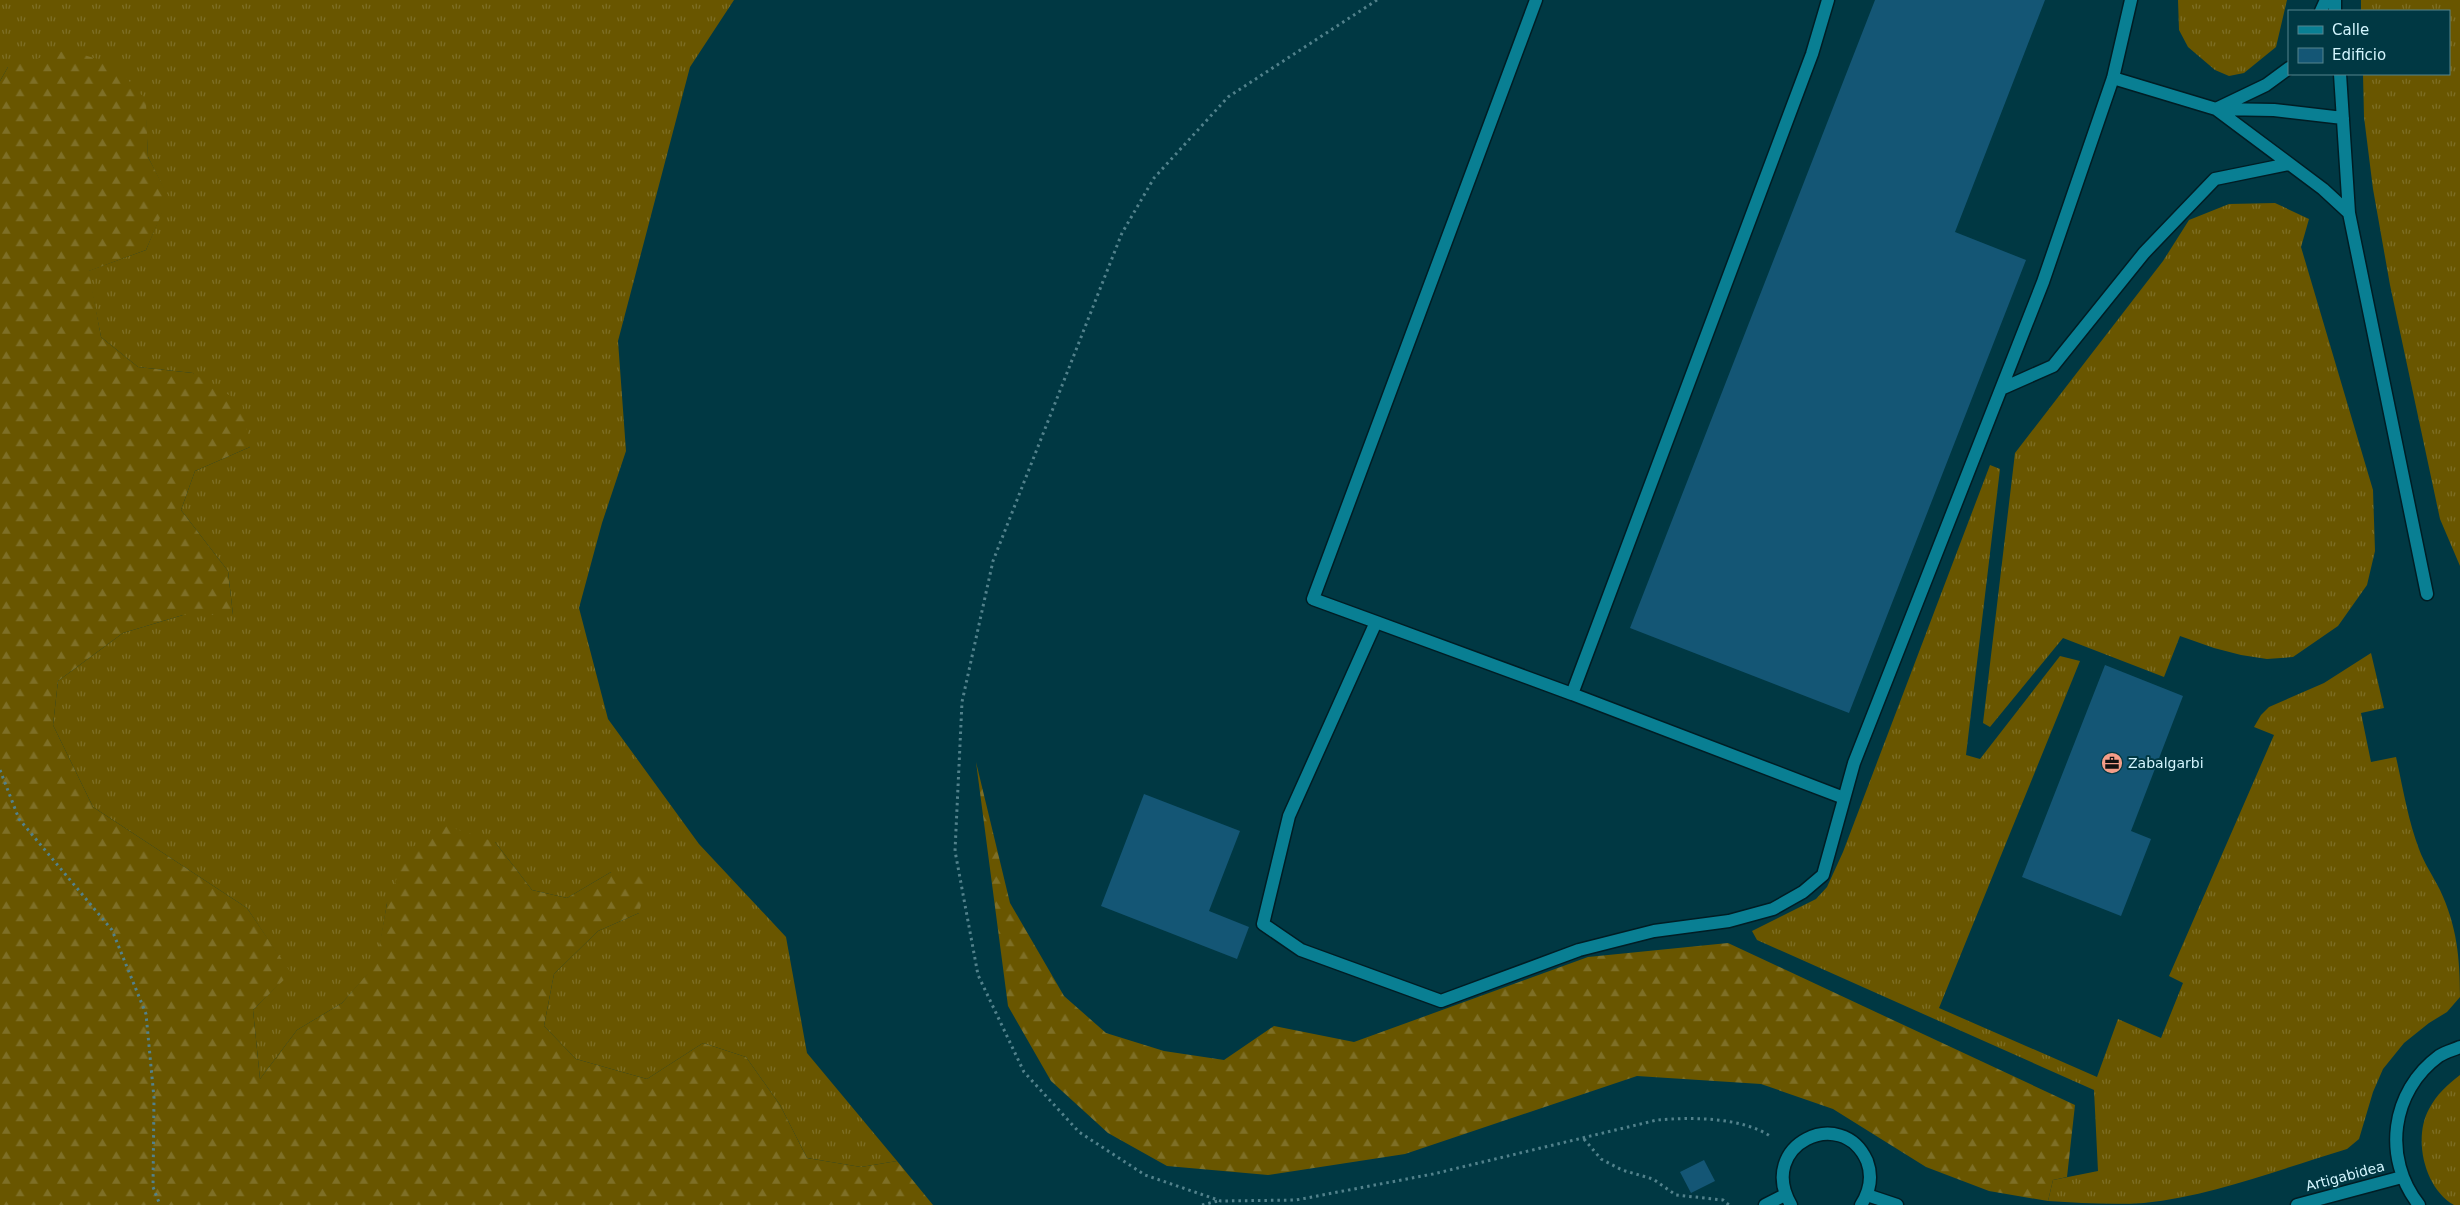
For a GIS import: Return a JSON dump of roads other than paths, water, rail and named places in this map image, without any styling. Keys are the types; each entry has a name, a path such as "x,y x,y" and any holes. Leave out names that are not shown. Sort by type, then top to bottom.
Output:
{"street":[{"path":"1536,0 1313,599 1572,694 1844,798"},
{"path":"1572,694 1812,54 1828,0"},
{"path":"1376,622 1289,816 1263,924 1302,950 1441,1001 1579,950 1654,931 1729,922 1773,909 1803,892 1823,875 1854,763 2044,282 2114,78 2130,0"},
{"path":"2216,109 2266,85 2288,69"},
{"path":"2340,75 2349,212 2427,594"},
{"path":"2114,78 2216,109 2274,110 2343,118"},
{"path":"2216,109 2323,189 2349,212"},
{"path":"2001,389 2053,366 2144,253 2215,180 2289,164"},
{"path":"2419,1205 2402,1176 2395,1143 2399,1109 2415,1079 2440,1056 2460,1047"},
{"path":"1765,1205 1788,1200 1782,1172 1792,1150 1802,1141 1814,1135 1829,1134 1849,1140 1864,1154 1869,1168 1870,1181 1864,1200 1897,1205"},
{"name":"Artigabidea","path":"2297,1205 2402,1176"}],"place":[{"name":"Zabalgarbi","path":"2112,763"}]}
